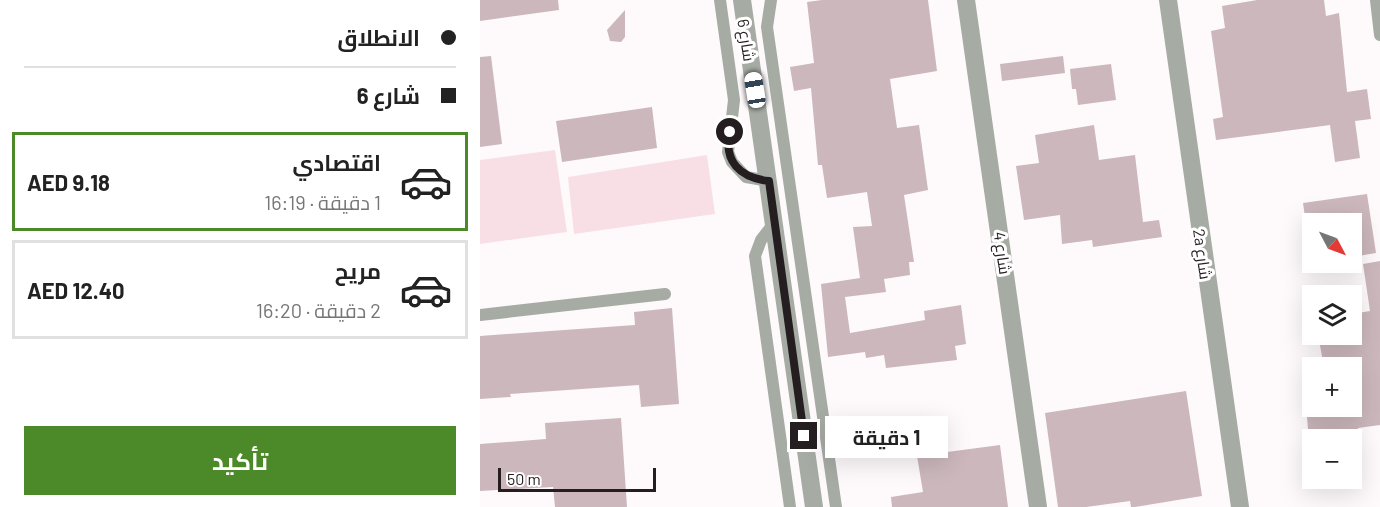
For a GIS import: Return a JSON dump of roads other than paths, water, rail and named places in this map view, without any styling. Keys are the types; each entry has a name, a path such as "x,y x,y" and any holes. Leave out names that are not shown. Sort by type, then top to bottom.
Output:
{"street":[{"name":"شارع 6","path":"742,0 814,507"},
{"name":"شارع 4","path":"966,0 1038,507"},
{"name":"2a شارع","path":"1168,0 1240,507"}],"lane":[{"path":"720,0 734,100 728,152 732,162 746,177 769,181"},
{"path":"771,0 767,27 836,507"},
{"path":"1376,0 1380,35"},
{"path":"775,222 761,240 755,256 790,507"},
{"path":"480,315 665,294"}]}
